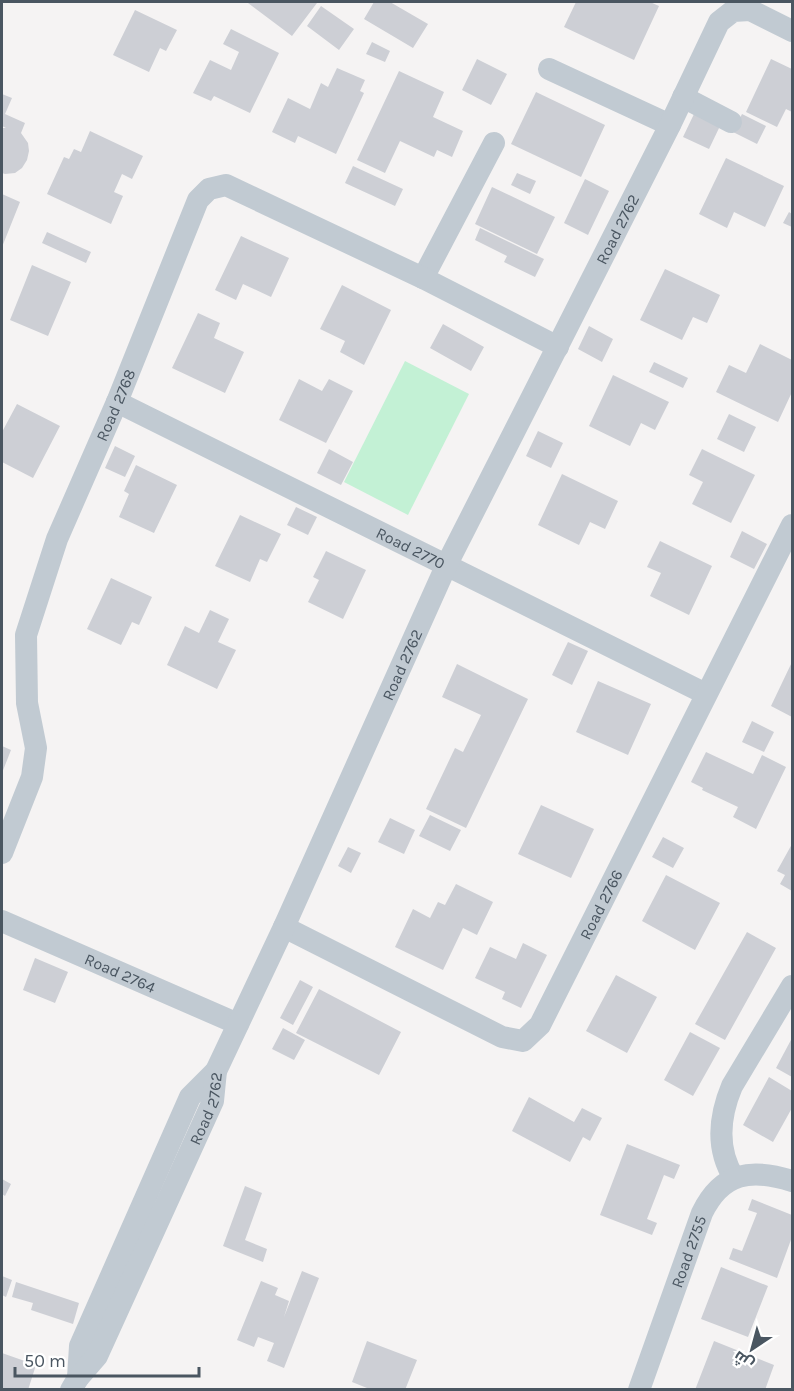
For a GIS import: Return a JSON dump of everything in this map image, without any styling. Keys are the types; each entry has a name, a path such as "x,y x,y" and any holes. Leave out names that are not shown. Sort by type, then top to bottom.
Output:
{"street":[{"name":"Road 2762","path":"75,1384 97,1356 213,1101 216,1071 284,927 447,564 670,125 719,22 733,11 750,9 792,31"},
{"path":"549,69 670,125"},
{"path":"683,97 731,122"},
{"path":"423,278 494,143"},
{"name":"Road 2768","path":"2,853 32,777 36,748 27,704 26,635 57,539 117,402 198,200 209,189 226,185 423,278 558,346"},
{"name":"Road 2770","path":"117,402 706,694"},
{"name":"Road 2766","path":"284,927 502,1037 523,1041 540,1025 792,525"},
{"name":"Road 2764","path":"2,921 238,1024"},
{"path":"734,1178 727,1166 722,1142 721,1122 724,1104 732,1086 792,986"},
{"name":"Road 2755","path":"639,1389 709,1198 734,1178 748,1174 762,1173 792,1179"}],"green space":[{"path":"405,361 469,394 408,515 344,482"}],"building":[{"path":"249,2 315,2 317,3 292,36"},
{"path":"374,2 390,2 428,24 413,48 364,19"},
{"path":"576,2 650,2 659,6 634,60 564,27"},
{"path":"321,6 354,29 339,50 307,26"},
{"path":"135,10 177,30 166,51 160,48 149,72 113,55"},
{"path":"231,29 279,53 250,113 214,96 211,101 193,93 210,60 231,70 239,52 223,44"},
{"path":"372,42 390,51 385,62 366,54"},
{"path":"477,59 507,74 491,105 462,90"},
{"path":"771,59 792,69 792,112 786,109 777,127 746,112"},
{"path":"337,68 365,80 360,91 364,93 336,154 298,136 295,143 272,132 288,98 310,109 321,83 328,87"},
{"path":"399,71 444,92 433,117 463,131 452,157 437,150 434,157 400,141 385,173 357,160"},
{"path":"536,92 605,125 581,177 511,144"},
{"path":"2,94 12,98 5,114 25,123 21,133 28,143 29,151 22,168 15,173 2,173 2,128 6,128 2,126"},
{"path":"694,114 720,126 709,149 683,137"},
{"path":"742,114 766,126 757,144 733,132"},
{"path":"90,131 143,156 132,179 122,174 114,192 123,196 111,224 47,194 64,157 69,159 74,149 81,152"},
{"path":"726,158 784,186 765,227 734,212 727,228 699,214"},
{"path":"353,166 403,189 395,206 345,183"},
{"path":"517,173 536,181 530,194 511,185"},
{"path":"585,179 609,191 588,235 564,223"},
{"path":"492,187 555,217 537,254 475,224"},
{"path":"2,194 20,202 2,247"},
{"path":"789,212 792,214 792,227 783,223"},
{"path":"480,228 544,259 535,277 504,262 507,256 475,240"},
{"path":"47,232 91,252 86,263 42,243"},
{"path":"241,236 289,258 271,297 243,284 236,300 215,290"},
{"path":"32,265 71,282 48,336 10,320"},
{"path":"665,269 720,295 707,323 693,317 682,340 640,320"},
{"path":"342,285 391,310 364,365 340,352 345,341 320,329"},
{"path":"198,313 220,323 214,338 244,352 225,393 172,368"},
{"path":"443,324 484,347 471,371 430,348"},
{"path":"589,326 613,339 602,362 578,349"},
{"path":"760,344 792,360 792,392 778,422 716,392 729,365 746,373"},
{"path":"654,362 688,378 683,388 649,372"},
{"path":"613,375 669,402 655,430 641,423 630,446 589,426"},
{"path":"299,379 322,391 329,379 353,391 326,443 279,420"},
{"path":"17,404 60,426 33,478 2,462 2,432"},
{"path":"729,414 756,427 744,452 717,439"},
{"path":"538,431 563,443 551,468 526,456"},
{"path":"115,446 135,456 125,477 105,468"},
{"path":"329,449 353,462 341,485 317,473"},
{"path":"702,449 755,475 731,523 692,504 703,482 689,475"},
{"path":"136,465 177,485 154,533 119,517 129,494 124,491"},
{"path":"562,474 618,501 605,529 590,522 579,545 538,525"},
{"path":"296,507 317,517 308,535 287,525"},
{"path":"240,515 281,534 267,562 260,559 250,582 215,566"},
{"path":"742,531 767,544 754,569 730,557"},
{"path":"660,541 712,566 689,615 650,596 661,573 647,567"},
{"path":"326,551 366,570 343,619 308,602 319,580 313,577"},
{"path":"111,578 152,597 139,625 132,622 121,645 87,629"},
{"path":"210,610 229,619 218,642 236,650 217,689 167,665 185,626 199,633"},
{"path":"568,642 588,651 572,685 552,675"},
{"path":"792,662 792,717 771,706"},
{"path":"457,664 528,699 466,828 426,809 455,748 463,752 481,715 442,697"},
{"path":"598,681 651,704 628,755 576,732"},
{"path":"752,721 774,732 764,752 742,742"},
{"path":"2,746 11,750 2,773"},
{"path":"706,752 753,774 762,755 786,767 756,829 733,817 738,807 702,790 703,788 691,782"},
{"path":"541,805 594,829 571,878 518,854"},
{"path":"430,815 461,830 450,851 419,836"},
{"path":"390,818 415,830 404,854 378,842"},
{"path":"663,837 684,848 673,868 652,857"},
{"path":"792,844 792,891 780,884 785,875 777,871"},
{"path":"348,847 361,853 351,873 338,866"},
{"path":"666,875 720,903 695,950 642,921"},
{"path":"456,884 493,902 477,935 463,928 443,970 395,947 413,909 430,918 438,902 445,905"},
{"path":"747,932 776,948 725,1040 695,1024"},
{"path":"523,943 547,955 521,1008 502,999 505,992 475,978 490,947 516,959"},
{"path":"35,958 68,972 55,1003 23,990"},
{"path":"616,975 657,997 627,1053 586,1031"},
{"path":"300,980 313,987 293,1025 280,1018"},
{"path":"319,989 401,1032 379,1075 296,1033"},
{"path":"283,1028 305,1040 294,1060 272,1049"},
{"path":"690,1032 720,1048 693,1096 664,1080"},
{"path":"792,1038 792,1077 776,1068"},
{"path":"769,1077 792,1091 792,1108 773,1142 743,1125"},
{"path":"529,1097 574,1122 582,1108 602,1118 590,1141 583,1137 570,1162 512,1131"},
{"path":"627,1144 680,1165 674,1179 664,1175 647,1219 657,1223 652,1235 600,1215"},
{"path":"2,1179 11,1184 5,1196 2,1194"},
{"path":"245,1186 262,1193 245,1240 267,1249 263,1262 223,1246"},
{"path":"752,1199 792,1215 792,1237 777,1278 729,1259 733,1248 742,1251 757,1213 748,1210"},
{"path":"721,1267 768,1286 748,1337 701,1319"},
{"path":"302,1271 319,1278 284,1368 267,1361 274,1343 258,1337 254,1347 237,1340 261,1281 278,1288 275,1295 289,1301 284,1317"},
{"path":"2,1276 12,1280 6,1297 2,1295"},
{"path":"16,1282 79,1303 73,1324 31,1310 33,1303 12,1297"},
{"path":"367,1341 417,1360 405,1390 372,1390 352,1382"},
{"path":"714,1341 774,1365 765,1390 695,1390"},
{"path":"2,1353 36,1365 28,1390 2,1390"}]}
